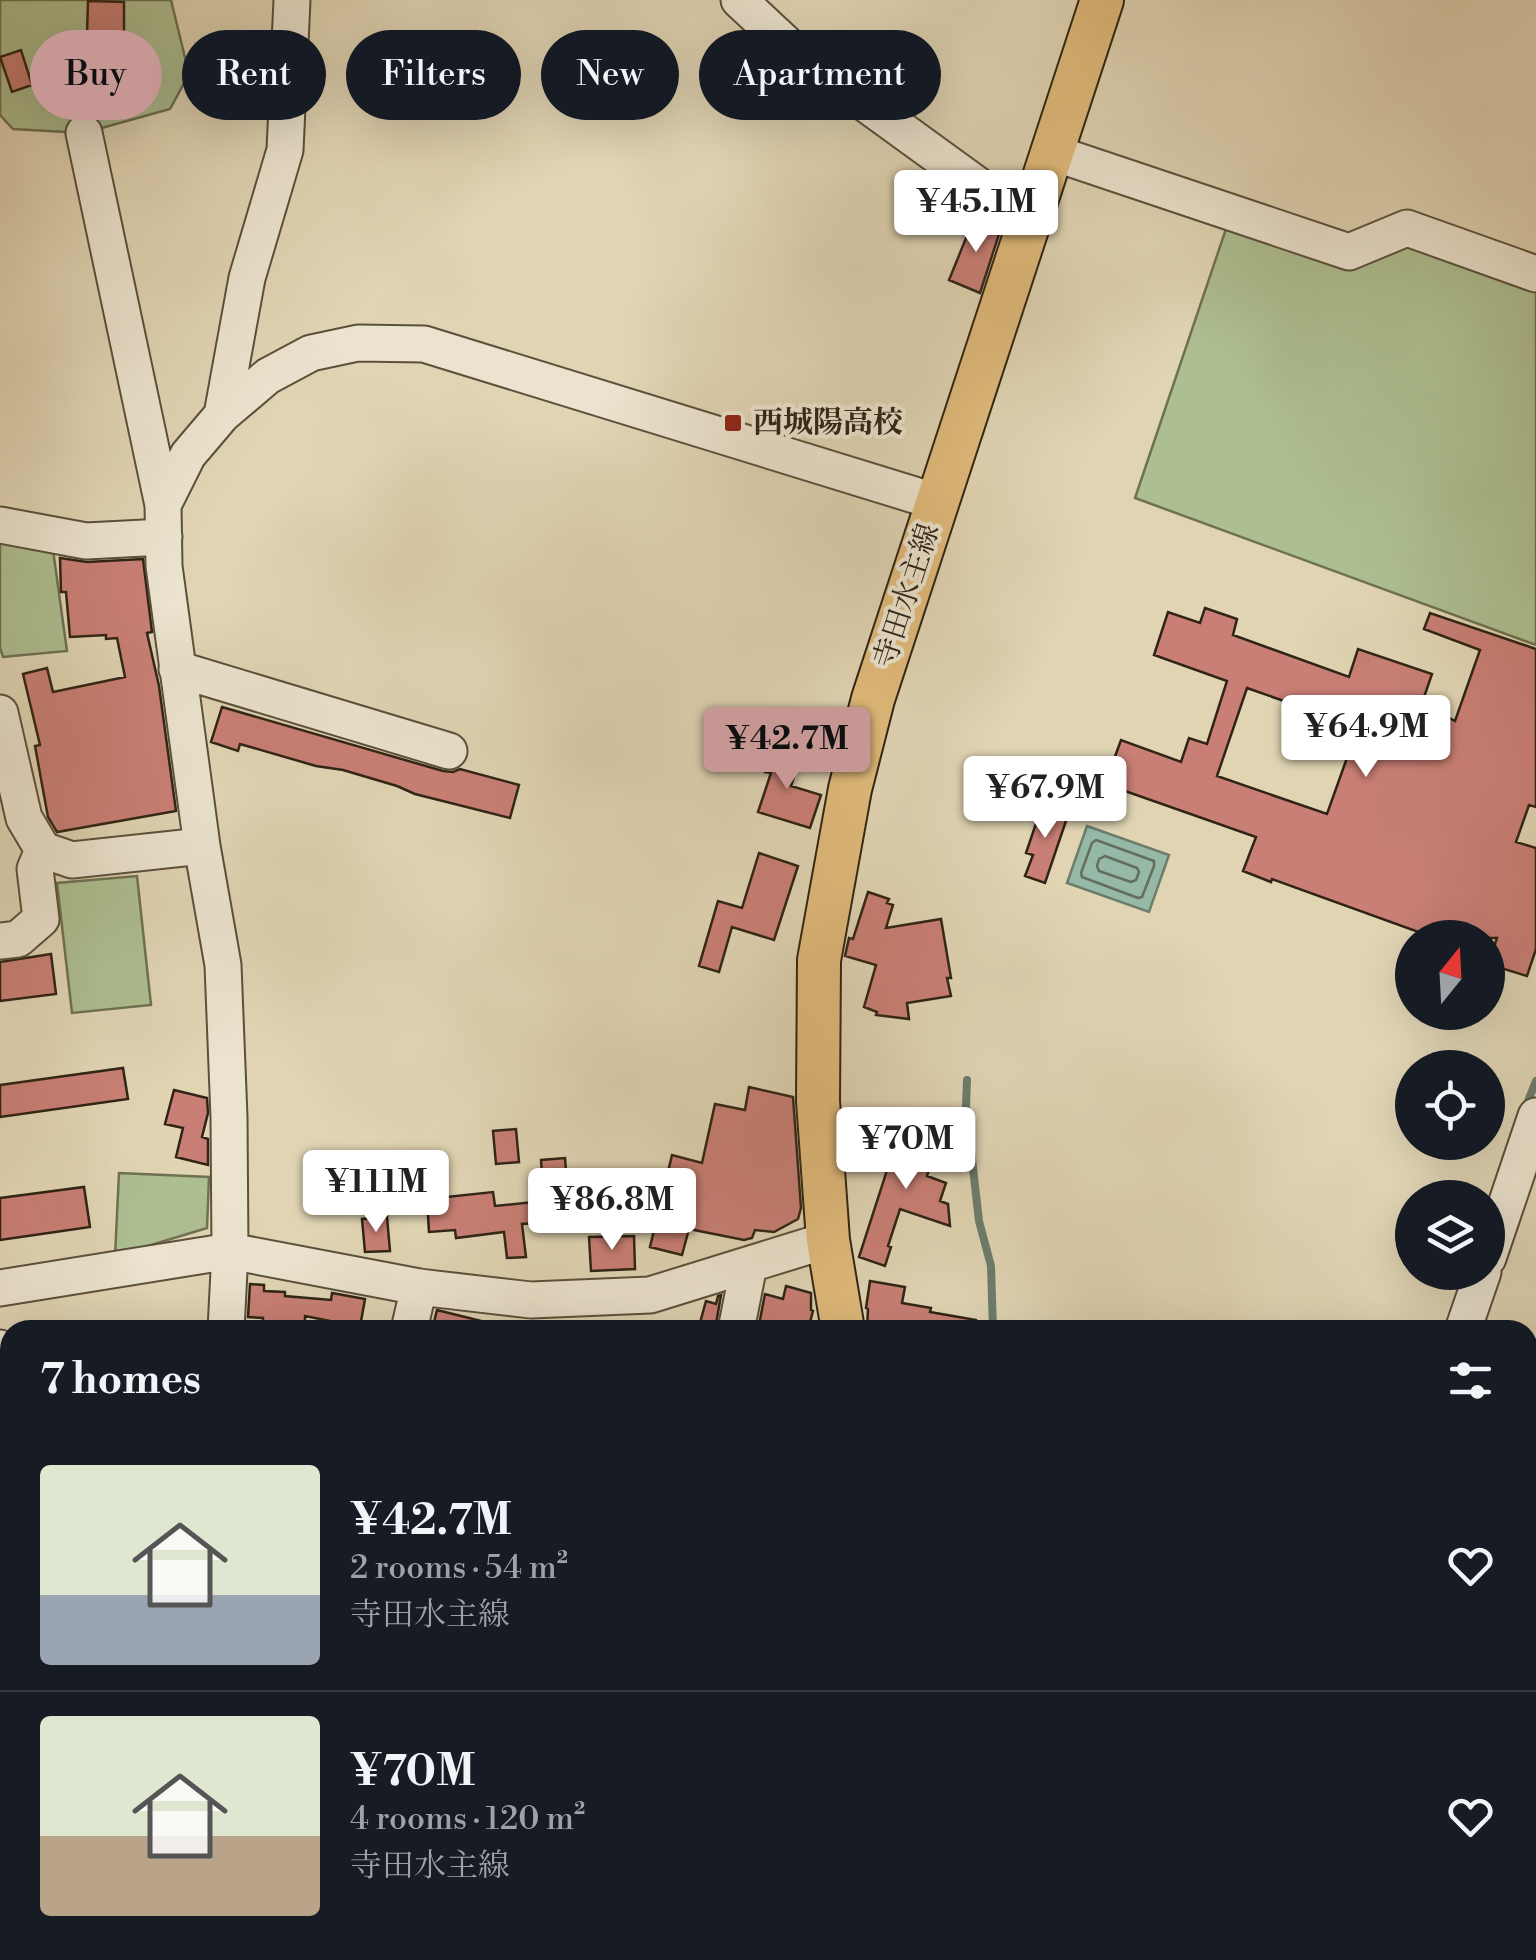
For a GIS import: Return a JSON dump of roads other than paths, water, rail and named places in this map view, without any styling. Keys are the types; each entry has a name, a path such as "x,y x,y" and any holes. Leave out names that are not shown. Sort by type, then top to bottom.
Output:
{"main road":[{"name":"寺田水主線","path":"840,1320 828,1240 818,1101 819,960 850,789 873,699 1102,0"}],"street":[{"path":"222,416 247,278 285,150 292,0"},
{"path":"739,0 797,54 1030,224"},
{"path":"84,133 164,521 164,566 177,669 223,965 229,1117 227,1320"},
{"path":"1052,152 1350,252 1406,228 1536,274"},
{"path":"164,521 188,455 222,416 268,376 311,353 358,343 424,344 937,502"},
{"path":"0,526 86,541 164,521"},
{"path":"177,669 449,751"},
{"path":"0,713 12,820 43,850 72,860 202,846"},
{"path":"0,941 18,939 41,919 36,869 43,850"},
{"path":"1505,1208 1536,1116"},
{"path":"0,1288 230,1251 418,1287 531,1300 650,1295 828,1240"},
{"path":"738,1320 748,1265"},
{"path":"412,1320 418,1287"},
{"path":"1466,1320 1476,1290"}],"water":[{"path":"1087,826 1169,855 1149,912 1067,883"}],"waterway":[{"path":"967,1080 966,1106 979,1221 991,1266 993,1320"},
{"path":"1524,1111 1536,1081"}],"place":[{"name":"西城陽高校","path":"733,423"}]}
